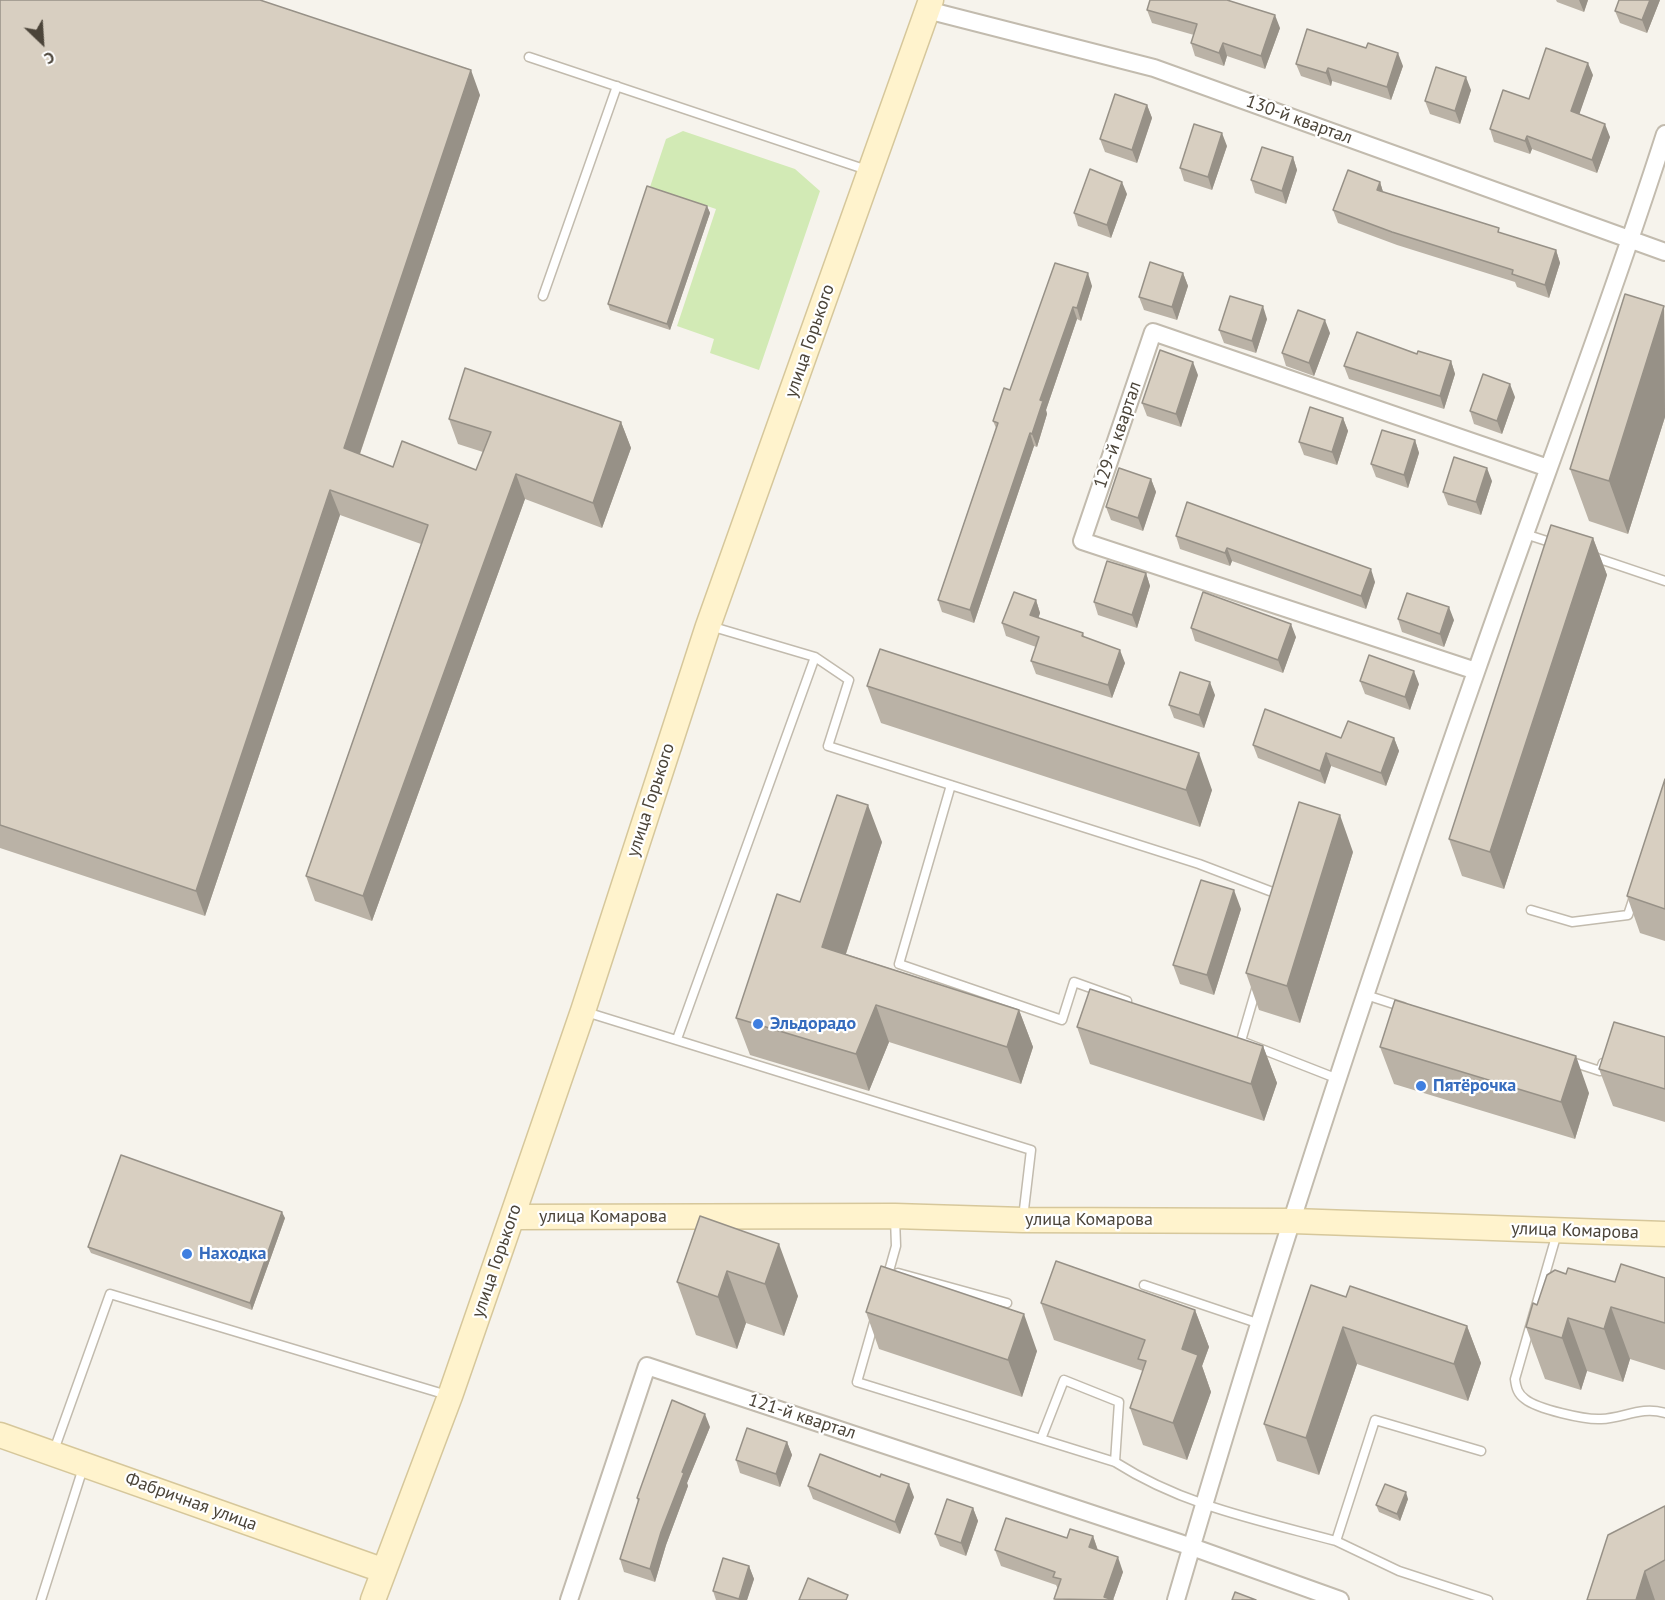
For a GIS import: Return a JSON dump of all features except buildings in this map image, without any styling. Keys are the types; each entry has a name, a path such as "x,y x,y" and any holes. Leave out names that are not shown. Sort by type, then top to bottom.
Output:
{"main road":[{"name":"улица Горького","path":"373,1600 382,1570 450,1396 583,1011 708,626 929,5"},
{"name":"улица Комарова","path":"512,1217 895,1216 1023,1220 1293,1221 1665,1234"},
{"name":"Фабричная улица","path":"0,1435 382,1570"}],"street":[{"name":"130-й квартал","path":"929,5 1154,68 1665,252"},
{"path":"1176,1600 1293,1221 1366,995 1476,671 1631,240 1665,134"},
{"name":"129-й квартал","path":"1476,671 1082,541 1153,332 1548,468"},
{"name":"121-й квартал","path":"569,1600 647,1366 1192,1547"},
{"path":"1192,1547 1340,1600"}],"lane":[{"path":"529,57 870,171"},
{"path":"543,296 617,86"},
{"path":"1525,534 1568,548"},
{"path":"1579,552 1665,581"},
{"path":"708,626 815,657 849,680 828,746 1199,864 1275,893 1276,909"},
{"path":"677,1038 815,657"},
{"path":"951,785 898,964 1062,1020 1074,982 1141,1006"},
{"path":"1532,910 1572,922 1628,915 1639,882"},
{"path":"1241,1041 1260,974"},
{"path":"1366,995 1411,1010"},
{"path":"583,1011 677,1038 1030,1150 1023,1220"},
{"path":"1229,1037 1338,1079"},
{"path":"1556,1056 1600,1071 1608,1049"},
{"path":"883,1293 896,1246 895,1216"},
{"path":"1558,1230 1515,1379 1518,1393 1528,1402 1586,1418 1606,1418 1646,1410 1665,1413"},
{"path":"889,1270 1007,1303"},
{"path":"1144,1285 1261,1324"},
{"path":"53,1453 110,1294 450,1396"},
{"path":"879,1304 857,1382 1115,1462 1149,1484 1204,1505 1336,1540 1399,1571 1488,1600"},
{"path":"1041,1439 1064,1380 1119,1402 1115,1462"},
{"path":"1336,1540 1375,1420 1481,1452"},
{"path":"41,1600 84,1464"}],"green space":[{"path":"683,131 795,169 820,191 759,370 710,353 714,339 677,326 716,209 650,187 666,139"}],"place":[{"name":"Эльдорадо","path":"758,1024"},
{"name":"Пятёрочка","path":"1421,1086"},
{"name":"Находка","path":"187,1254"}]}
